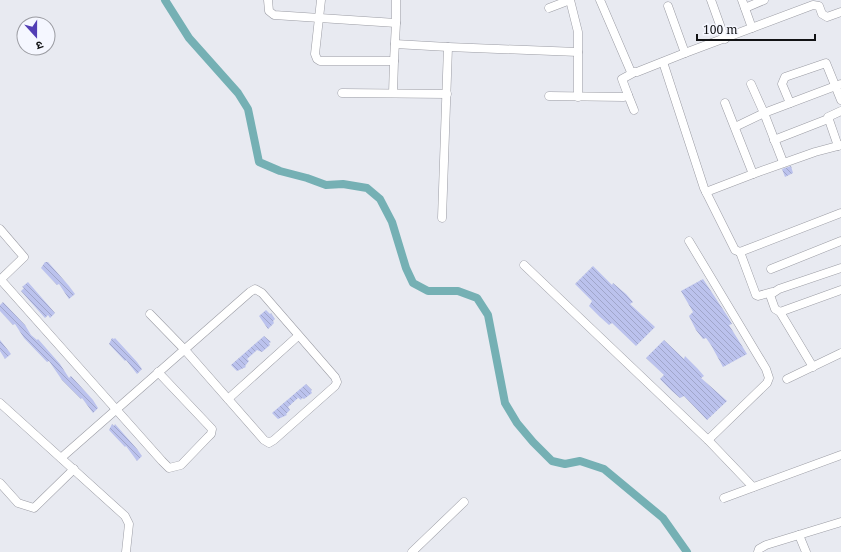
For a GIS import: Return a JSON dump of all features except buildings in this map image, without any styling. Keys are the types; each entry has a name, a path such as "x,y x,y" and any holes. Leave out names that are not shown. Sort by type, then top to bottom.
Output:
{"street":[{"path":"268,0 269,11 274,15 396,23"},
{"path":"320,0 320,19 315,54 317,59 320,61 394,61"},
{"path":"393,94 396,0"},
{"path":"549,8 570,0 578,28 578,97"},
{"path":"600,0 629,69 634,73"},
{"path":"711,0 725,38"},
{"path":"752,28 743,4 764,0"},
{"path":"634,110 622,79 634,73 813,5 819,6 822,14 826,17 841,12"},
{"path":"668,6 685,54"},
{"path":"394,44 578,52"},
{"path":"442,218 448,47"},
{"path":"663,62 706,192 732,248 740,252 756,295 758,296 772,292 841,268"},
{"path":"790,103 782,84 785,77 826,63 839,85 841,100"},
{"path":"751,84 783,162"},
{"path":"735,127 790,103 839,85"},
{"path":"342,93 447,94"},
{"path":"549,96 619,98 628,95"},
{"path":"725,103 753,174"},
{"path":"774,140 828,119 830,115 841,111"},
{"path":"706,192 783,162 839,146 828,119"},
{"path":"740,252 841,212"},
{"path":"0,229 24,257 0,280 169,468 181,465 211,434 212,429 158,372"},
{"path":"689,241 766,369 769,378 767,383 708,440"},
{"path":"771,269 841,241"},
{"path":"524,265 708,440 753,487"},
{"path":"61,458 116,408 185,350 250,292 255,290 262,292 298,336 335,377 337,382 335,386 274,440 269,442 264,440 185,350 150,314"},
{"path":"780,312 841,290"},
{"path":"772,292 770,295 775,308 780,312 813,367"},
{"path":"228,399 298,336"},
{"path":"787,379 841,353"},
{"path":"0,403 126,516 129,524 126,552"},
{"path":"724,498 841,454"},
{"path":"0,483 18,503 34,508 74,469"},
{"path":"416,551 464,502"},
{"path":"758,552 759,549 766,546 841,522"},
{"path":"799,535 806,552"}],"waterway":[{"path":"165,0 189,38 238,93 248,109 259,162 280,171 326,185 343,184 367,188 380,199 392,222 406,268 413,283 428,291 458,291 477,298 488,315 505,403 517,423 533,442 552,461 565,464 580,461 604,469 663,518 687,552"}]}
